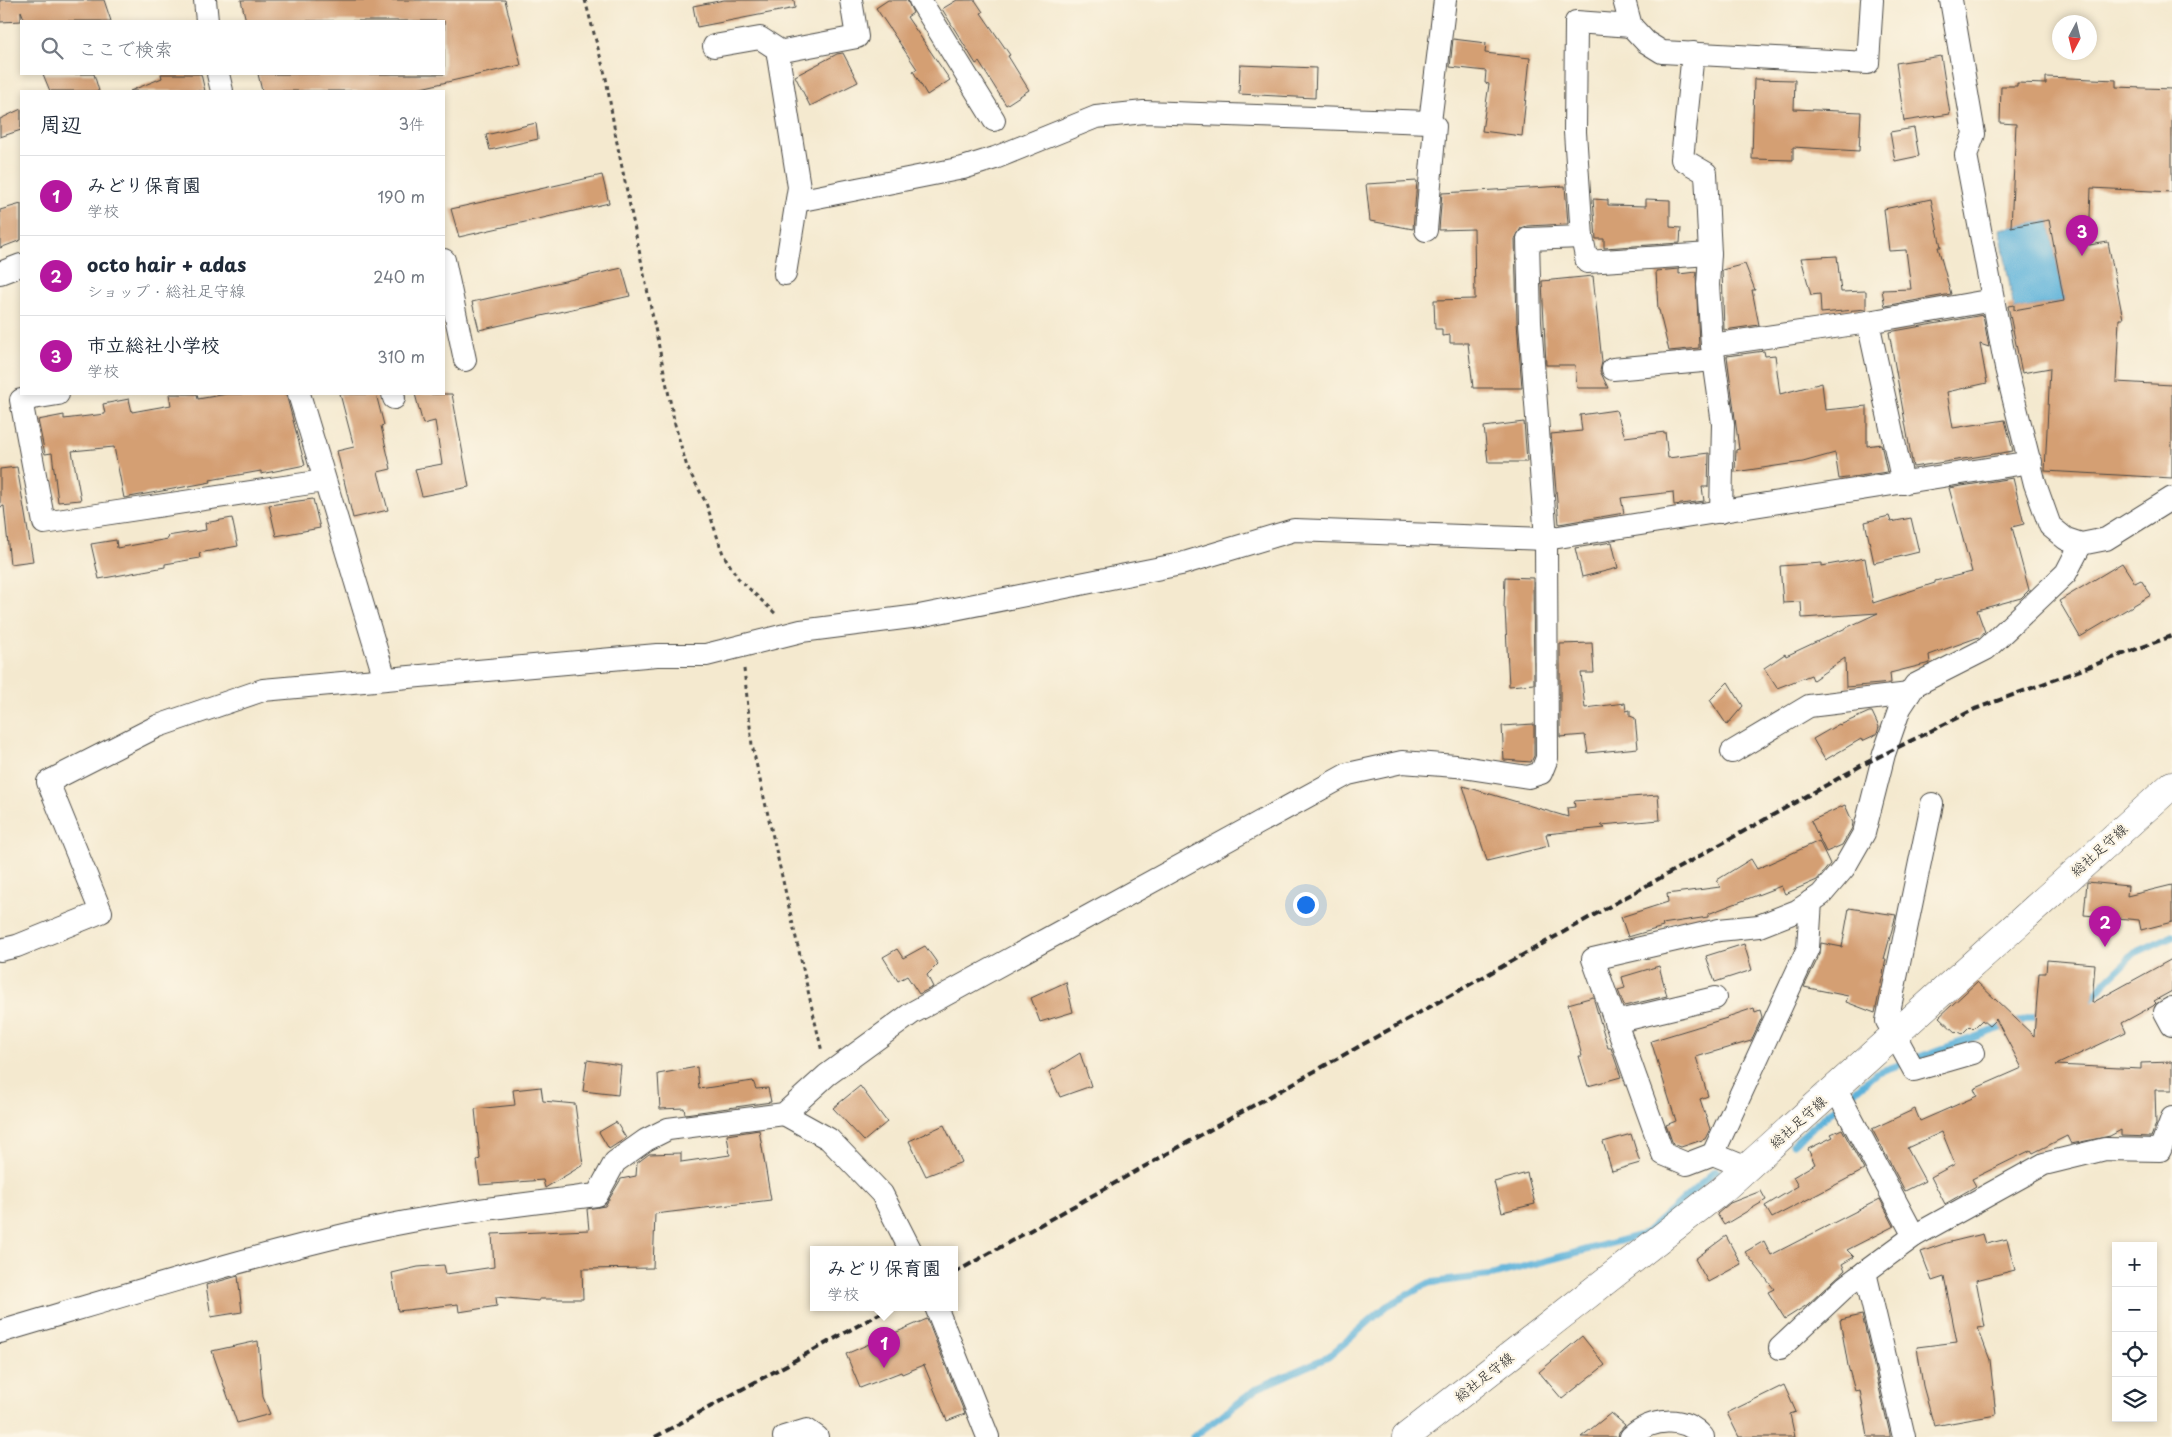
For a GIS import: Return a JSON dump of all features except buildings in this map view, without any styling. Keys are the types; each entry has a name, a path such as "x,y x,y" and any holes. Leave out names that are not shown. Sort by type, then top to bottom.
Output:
{"main road":[{"name":"総社足守線","path":"1406,1437 1722,1190 2172,785"}],"street":[{"path":"205,0 207,20"},
{"path":"778,52 857,37 851,0"},
{"path":"920,0 994,120"},
{"path":"1430,122 1445,0"},
{"path":"1624,0 1631,26 1646,42 1662,52 1868,64 1872,0"},
{"path":"1951,0 1974,134 1966,155 1993,300 2006,368 2035,484 2050,526 2066,539 2081,544 2106,538 2172,498"},
{"path":"1631,26 1576,22 1575,132 1582,237 1587,262 1710,254"},
{"path":"714,46 760,38 777,49 778,52 799,187 785,274"},
{"path":"1693,53 1682,159 1706,173 1710,254 1708,285 1713,353 1723,424 1721,512"},
{"path":"218,75 222,90"},
{"path":"797,201 971,165 995,158 1096,116 1144,112 1430,122 1435,126 1426,230"},
{"path":"0,1332 209,1270 358,1232 457,1212 597,1195 615,1162 646,1140 668,1129 784,1114 827,1074 912,1013 1348,774 1402,762 1456,766 1528,777 1541,773 1547,758 1546,539 1530,322 1528,239 1582,237"},
{"path":"0,273 20,265"},
{"path":"445,270 449,312 465,360"},
{"path":"1612,369 1713,353 1868,322 1993,300"},
{"path":"1868,322 1904,483"},
{"path":"52,395 22,400 44,524 324,481"},
{"path":"299,395 385,679"},
{"path":"0,950 17,946 101,912 48,782 158,726 263,690 657,655 706,655 796,632 919,616 1181,564 1294,530 1546,539 2031,462"},
{"path":"1747,1168 1714,1154 1688,1164 1663,1154 1592,959 1719,930 1758,926 1797,911 1820,895 1844,868 1864,833 1884,754 1900,708 1915,685 1986,649 2066,573 2081,544"},
{"path":"1732,752 1809,706 1909,694"},
{"path":"1932,804 1886,1021 1914,1070 1973,1053"},
{"path":"1714,1154 1808,948 1811,901"},
{"path":"1615,1022 1715,998"},
{"path":"2172,1008 2165,1012 2172,1025"},
{"path":"1835,1088 1914,1236"},
{"path":"784,1114 829,1139 882,1194 908,1246"},
{"path":"1780,1348 1846,1286 1914,1236 2044,1164 2104,1149 2160,1150 2172,1118"},
{"path":"1865,1272 1904,1437"},
{"path":"938,1311 988,1437"},
{"path":"1632,1437 1640,1429 1660,1422 1678,1422 1698,1431 1703,1437"},
{"path":"784,1437 807,1430 817,1437"}],"path":[{"path":"585,0 606,78 616,138 671,406 687,467 706,503 723,554 738,578 759,600 796,632"},
{"path":"741,646 752,745 827,1074"}],"water":[{"path":"2049,220 2064,301 2014,310 2000,229"}],"waterway":[{"path":"2088,1003 2104,983 2135,953 2172,936"},
{"path":"1919,1057 2043,1013"},
{"path":"1793,1144 1876,1073 1907,1062"},
{"path":"1193,1437 1258,1388 1328,1357 1387,1306 1429,1283 1493,1275 1645,1234 1715,1171 1722,1174"}],"railway":[{"path":"958,1271 1864,764 1975,709 2172,636"},
{"path":"655,1437 885,1311"}],"place":[{"name":"市立総社小学校","path":"2082,256"},
{"name":"octo hair + adas","path":"2105,947"},
{"name":"みどり保育園","path":"884,1368"}]}
